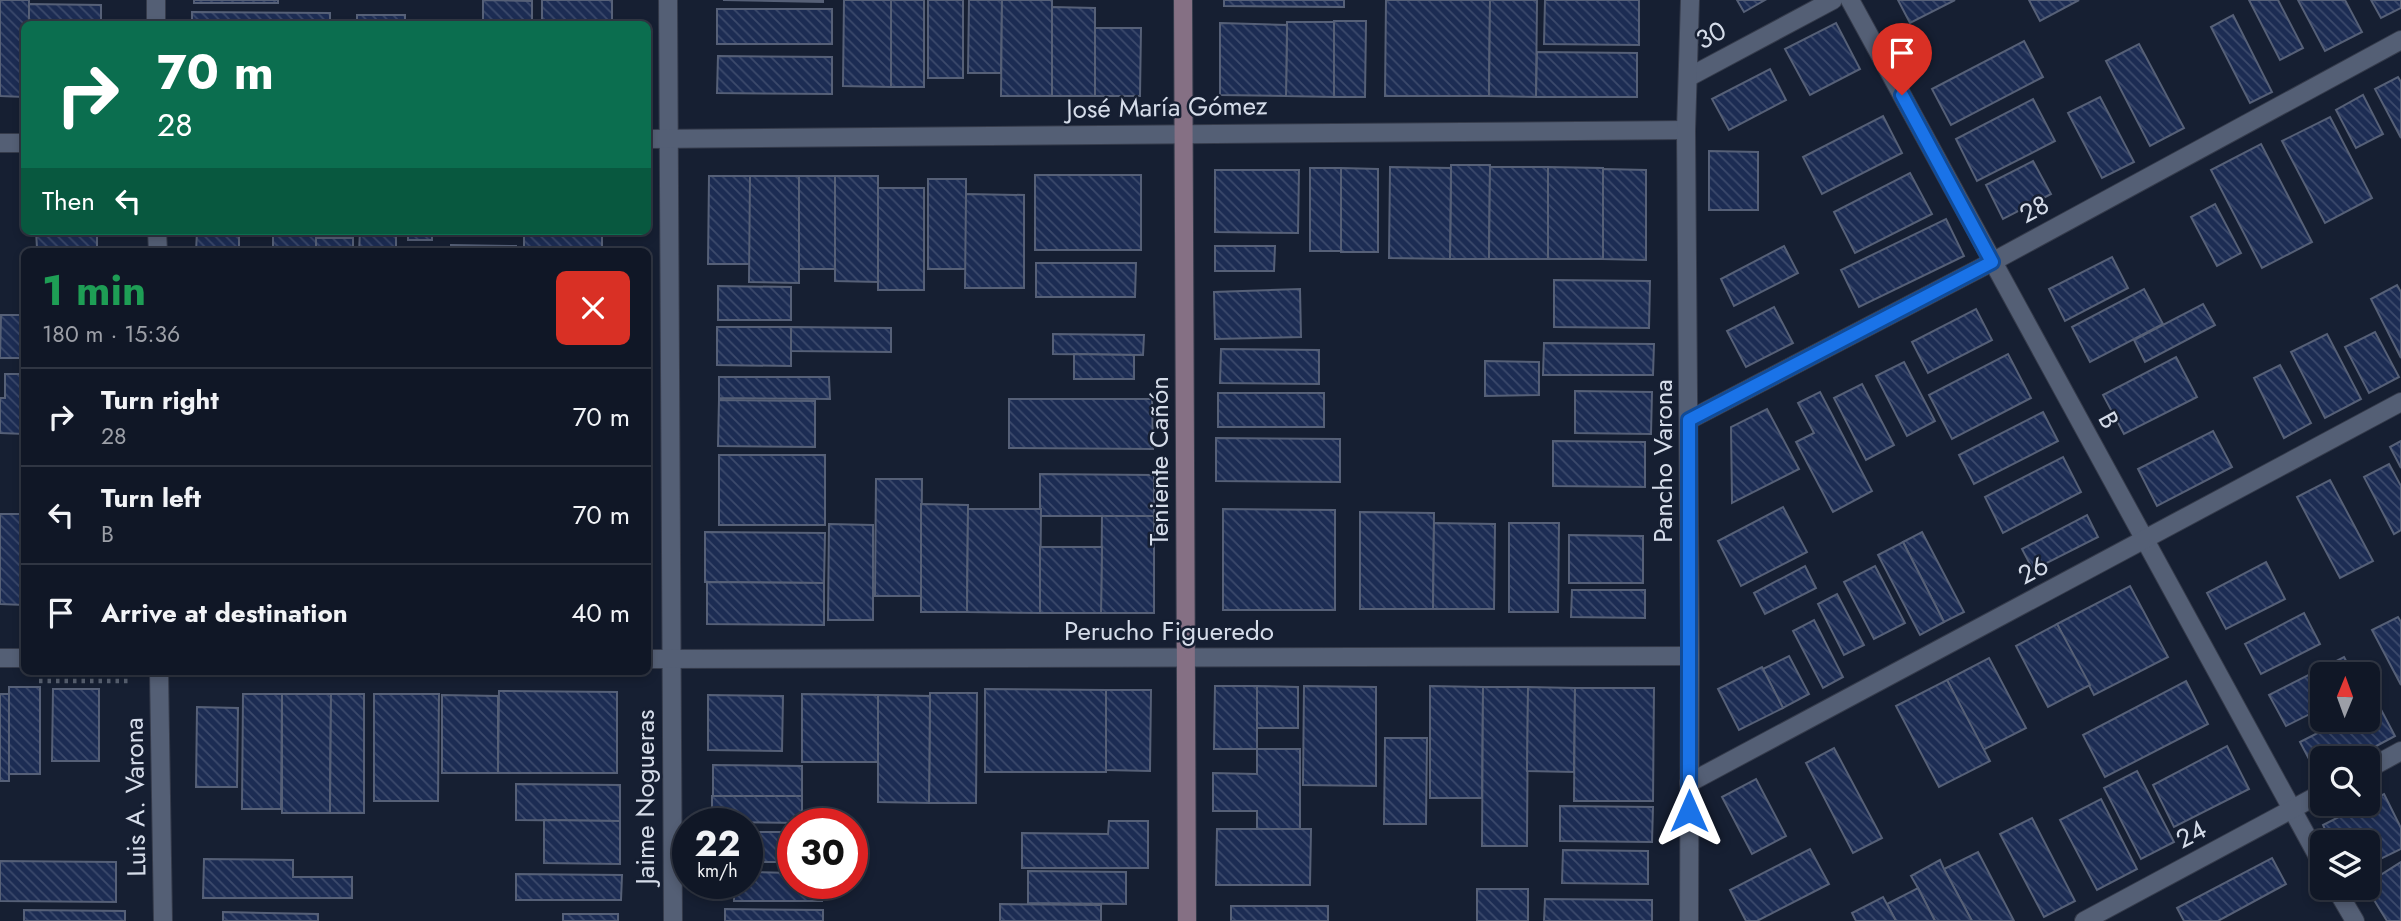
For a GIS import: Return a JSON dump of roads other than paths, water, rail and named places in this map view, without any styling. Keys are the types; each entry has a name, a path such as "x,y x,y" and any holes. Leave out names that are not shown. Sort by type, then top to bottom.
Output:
{"street":[{"path":"156,0 156,21"},
{"name":"Jaime Nogueras","path":"668,0 673,921"},
{"name":"Teniente Cañón","path":"1183,0 1187,921"},
{"name":"Pancho Varona","path":"1689,921 1686,130 1690,0"},
{"name":"30","path":"1689,77 1833,0"},
{"name":"B","path":"1850,0 2310,843"},
{"name":"28","path":"1689,420 1992,262 2401,40"},
{"name":"José María Gómez","path":"651,139 1184,132 1686,130"},
{"path":"0,143 21,143"},
{"name":"26","path":"1689,783 2401,402"},
{"name":"Perucho Figueredo","path":"651,659 1690,656"},
{"path":"0,658 21,658"},
{"name":"Luis A. Varona","path":"160,676 163,921"},
{"path":"2380,762 2401,751"},
{"name":"24","path":"2084,921 2310,800"},
{"path":"2342,900 2354,921"}]}
